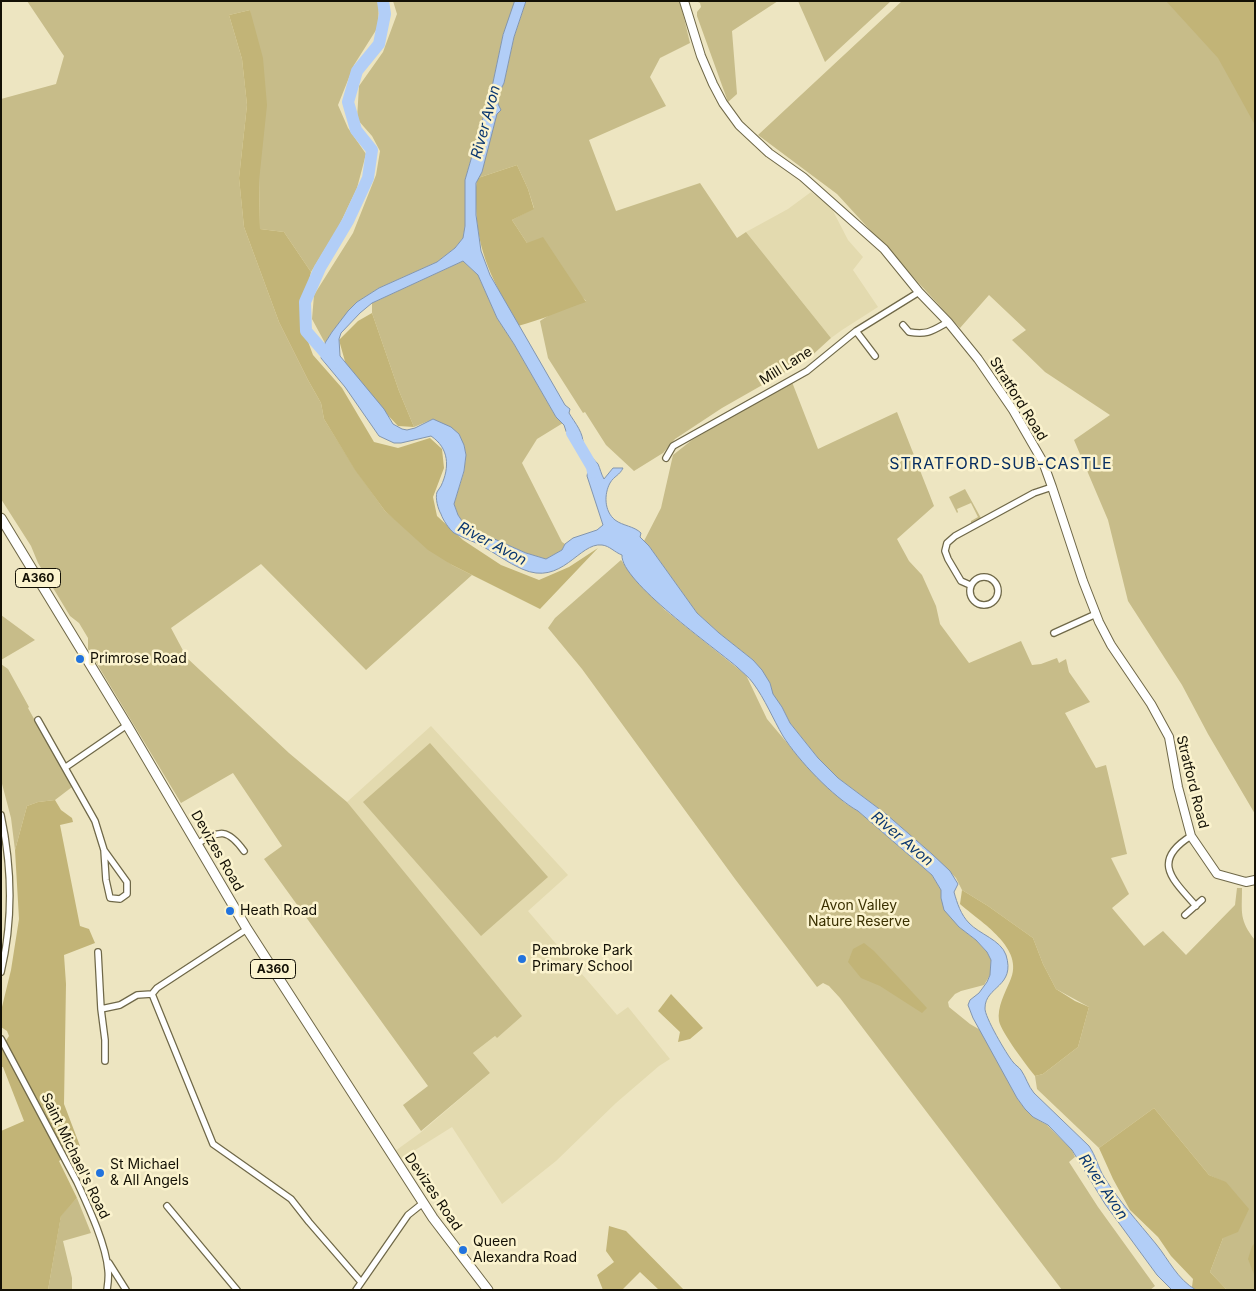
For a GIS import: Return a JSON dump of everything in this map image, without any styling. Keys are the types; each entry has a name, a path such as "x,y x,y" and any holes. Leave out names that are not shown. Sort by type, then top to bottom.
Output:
{"main road":[{"name":"Devizes Road","path":"1,518 127,725 247,929 423,1203 459,1254 488,1290"}],"street":[{"name":"Stratford Road","path":"684,1 712,84 739,125 769,153 803,177 884,249 978,359 1013,410 1042,462 1096,614 1111,644 1151,704 1169,737 1178,787 1192,836 1217,874 1246,882 1255,880"},
{"name":"Mill Lane","path":"666,458 674,446 807,371 856,331 919,292"},
{"path":"903,325 909,332 923,334 929,333 948,322"},
{"path":"856,331 875,356"},
{"path":"970,585 961,581 948,559 945,551 947,543 955,536 1034,494 1052,487"},
{"path":"977,578 990,578 997,586 996,599 987,605 975,603 970,595 970,585 977,578"},
{"path":"1054,633 1096,614"},
{"path":"38,720 95,821 104,850 106,880 110,898 120,899 128,894 127,882 104,850"},
{"path":"66,767 127,725"},
{"path":"1,815 7,850 9,894 8,939 1,972"},
{"path":"197,844 215,834 227,834 236,840 244,851"},
{"path":"1192,836 1178,844 1171,852 1168,866 1175,882 1196,906"},
{"path":"1185,915 1202,900"},
{"path":"152,994 157,988 247,929"},
{"path":"98,952 105,1061"},
{"path":"101,1010 120,1005 137,994 152,994"},
{"path":"152,994 213,1144 291,1199 361,1282"},
{"name":"Saint Michael's Road","path":"1,1039 76,1182 94,1222 107,1260"},
{"path":"356,1290 408,1215 423,1203"},
{"path":"167,1206 237,1290"},
{"path":"107,1260 109,1272 107,1290"},
{"path":"107,1260 126,1290"}],"shaded area":[{"path":"1166,1 1255,1 1255,125 1218,58"},
{"path":"250,10 263,58 267,105 259,181 260,229 284,232 311,272 300,320 313,355 342,388 374,442 398,448 430,438 442,449 444,468 433,497 437,516 463,540 501,565 539,580 569,567 598,548 540,609 452,565 428,550 385,511 355,470 324,419 321,403 279,322 244,227 239,178 247,105 242,59 229,15"},
{"path":"517,165 528,189 534,209 512,220 527,243 543,237 586,302 518,326 494,281 483,252 479,236 476,193 478,178"},
{"path":"811,192 831,207 848,240 863,257 853,270 878,307 831,338 746,232 788,209"},
{"path":"372,313 399,391 414,427 398,426 371,397 346,365 339,340 358,321"},
{"name":"Pembroke Park Primary School","path":"431,726 568,875 528,911 617,1015 628,1007 670,1059 659,1066 616,1103 556,1161 502,1204 452,1127 396,1162 391,1154 420,1133 490,1073 473,1053 495,1036 497,1038 347,802"},
{"path":"55,800 61,810 72,818 73,822 60,825 80,926 89,929 95,943 64,955 66,984 64,1104 80,1146 59,1161 77,1198 61,1216 48,1290 1,1290 1,1131 24,1121 3,1067 1,1067 1,1048 9,1036 7,1031 1,1027 1,1011 11,970 19,919 15,850 27,806 38,802"},
{"path":"962,890 1033,938 1043,964 1056,989 1089,1007 1078,1047 1043,1074 1035,1076 1004,1033 999,1021 999,1011 1013,969 1012,958 998,937 960,904"},
{"path":"864,943 874,951 927,1008 922,1013 880,986 861,978 848,962 853,949"},
{"path":"671,994 703,1028 690,1039 678,1042 680,1032 658,1011"},
{"path":"1154,1108 1209,1175 1226,1182 1249,1209 1238,1232 1223,1238 1210,1272 1227,1290 1196,1290 1192,1287 1193,1279 1171,1256 1158,1237 1130,1210 1099,1148"},
{"path":"609,1226 626,1231 684,1290 659,1290 640,1272 622,1290 603,1290 597,1275 614,1262 606,1251"},
{"path":"1255,1243 1255,1277 1248,1259 1252,1246"}],"green space":[{"path":"27,1 379,1 378,27 354,65 338,105 348,128 366,154 357,188 338,228 311,272 284,232 260,229 250,10 229,15 242,59 247,105 239,178 244,227 279,322 321,403 324,419 355,469 385,511 452,565 472,575 366,670 261,564 171,628 187,658 289,753 347,802 522,1016 497,1038 495,1036 473,1053 490,1073 421,1131 403,1105 428,1086 264,859 282,846 233,773 181,803 88,649 88,638 79,623 70,616 38,563 31,546 1,499 1,99 56,84 64,56"},
{"path":"393,1 515,1 503,35 492,87 465,180 465,226 463,238 455,248 437,262 379,288 357,302 325,343 312,319 314,295 353,233 376,175 380,151 372,136 357,119 359,86 383,52 397,14"},
{"path":"526,1 680,1 690,43 660,58 650,77 666,106 589,140 616,211 700,183 737,238 746,232 831,338 808,359 722,408 675,439 663,453 634,471 606,445 548,358 540,321 551,314 586,301 527,243 512,220 534,208 517,165 478,178 482,172 499,93 504,83 514,37"},
{"path":"696,1 778,1 732,31 737,94 728,102 697,16 697,12 701,7 700,3"},
{"path":"798,1 891,1 825,62"},
{"path":"902,1 1255,1 1255,814 1208,734 1182,685 1128,601 1108,520 1074,440 1110,415 1045,372 1012,340 1026,330 989,295 960,328 837,194 758,135"},
{"path":"463,261 478,275 497,318 556,417 563,423 537,439 522,463 562,542 565,544 562,550 546,559 526,553 464,524 454,504 464,472 466,455 464,445 433,419 414,427 399,391 372,313 372,303"},
{"path":"792,382 818,449 897,412 934,506 897,539 909,561 922,575 936,606 940,624 969,663 1021,641 1032,665 1057,658 1059,663 1066,659 1069,672 1090,702 1065,713 1096,768 1106,765 1127,854 1111,858 1129,894 1112,908 1144,946 1163,931 1186,955 1235,905 1237,888 1242,888 1242,916 1246,927 1255,940 1255,1290 1227,1290 1210,1272 1223,1238 1226,1183 1209,1175 1154,1108 1099,1148 1037,1089 1035,1076 1043,1074 1078,1047 1089,1007 1056,989 1043,964 1033,938 962,890 956,878 932,854 886,814 838,778 818,758 790,723 782,707 772,694 770,683 753,660 697,613 644,541 661,508 673,455 692,440"},
{"path":"965,489 982,520 971,525 971,521 978,517 971,503 957,509 957,513 949,497"},
{"name":"Avon Valley Nature Reserve","path":"621,560 636,580 665,610 746,675 767,719 799,757 845,803 858,811 932,875 941,890 941,898 959,927 976,940 987,952 991,960 990,975 984,985 955,994 948,1002 949,1007 982,1031 1017,1098 1025,1109 1033,1117 1047,1125 1072,1150 1075,1157 1069,1162 1098,1207 1155,1286 1150,1290 1062,1290 840,998 829,986 823,983 817,987 735,879 582,669 548,628 555,618"},
{"path":"1,615 35,640 1,660"},
{"path":"1,664 8,669 72,787 55,800 38,802 27,806 15,850 11,818 1,780"},
{"path":"430,743 548,877 481,936 363,802"},
{"path":"77,1198 91,1233 63,1241 72,1278 72,1290 48,1290 61,1215"}],"water":[{"path":"515,1 526,1 514,37 504,83 499,93 498,104 501,110 497,114 482,172 476,183 476,215 481,251 490,275 565,405 570,409 569,413 581,432 583,445 580,447 567,434 564,425 556,417 497,318 478,275 463,261 372,303 341,333 339,339 340,356 384,409 393,424 407,430 433,419 451,427 459,434 466,455 464,471 454,504 458,515 464,524 474,530 526,553 546,559 562,550 565,544 573,538 597,530 603,525 587,476 589,465 584,457 590,454 598,464 604,479 613,468 623,468 608,487 606,502 611,516 618,522 641,533 640,537 649,546 697,613 753,660 762,670 790,723 818,758 838,778 886,814 950,871 958,884 954,892 964,916 973,927 1000,945 1006,955 1007,974 986,1001 985,1008 988,1019 1001,1044 1021,1070 1034,1093 1089,1146 1104,1177 1116,1194 1178,1275 1196,1290 1172,1290 1157,1275 1105,1204 1072,1150 1048,1125 1033,1117 1017,1098 973,1018 968,1005 970,1000 979,993 987,982 990,975 991,960 987,952 976,940 959,927 944,910 941,890 932,875 858,811 838,797 807,767 783,736 750,679 670,614 636,581 625,566 622,555 607,547 602,545 594,546 585,550 559,569 536,573 517,567 482,546 454,533 443,519 436,494 444,479 447,465 441,446 431,436 394,443 379,436 345,387 321,358 325,343 332,332 357,302 379,288 437,262 455,248 463,238 465,226 465,180 492,87 503,35"}],"waterway":[{"name":"River Avon","path":"334,363 306,331 305,302 320,268 348,221 368,178 372,150 356,130 348,102 357,71 379,44 385,14 383,1"},
{"name":"River Avon","path":"572,433 593,472"}],"place":[{"name":"Primrose Road","path":"80,659"},
{"name":"Heath Road","path":"230,911"},
{"name":"Pembroke Park Primary School","path":"522,959"},
{"name":"St Michael & All Angels","path":"100,1173"},
{"name":"Queen Alexandra Road","path":"463,1250"}],"district":[{"name":"STRATFORD-SUB-CASTLE","path":"1001,464"}]}
